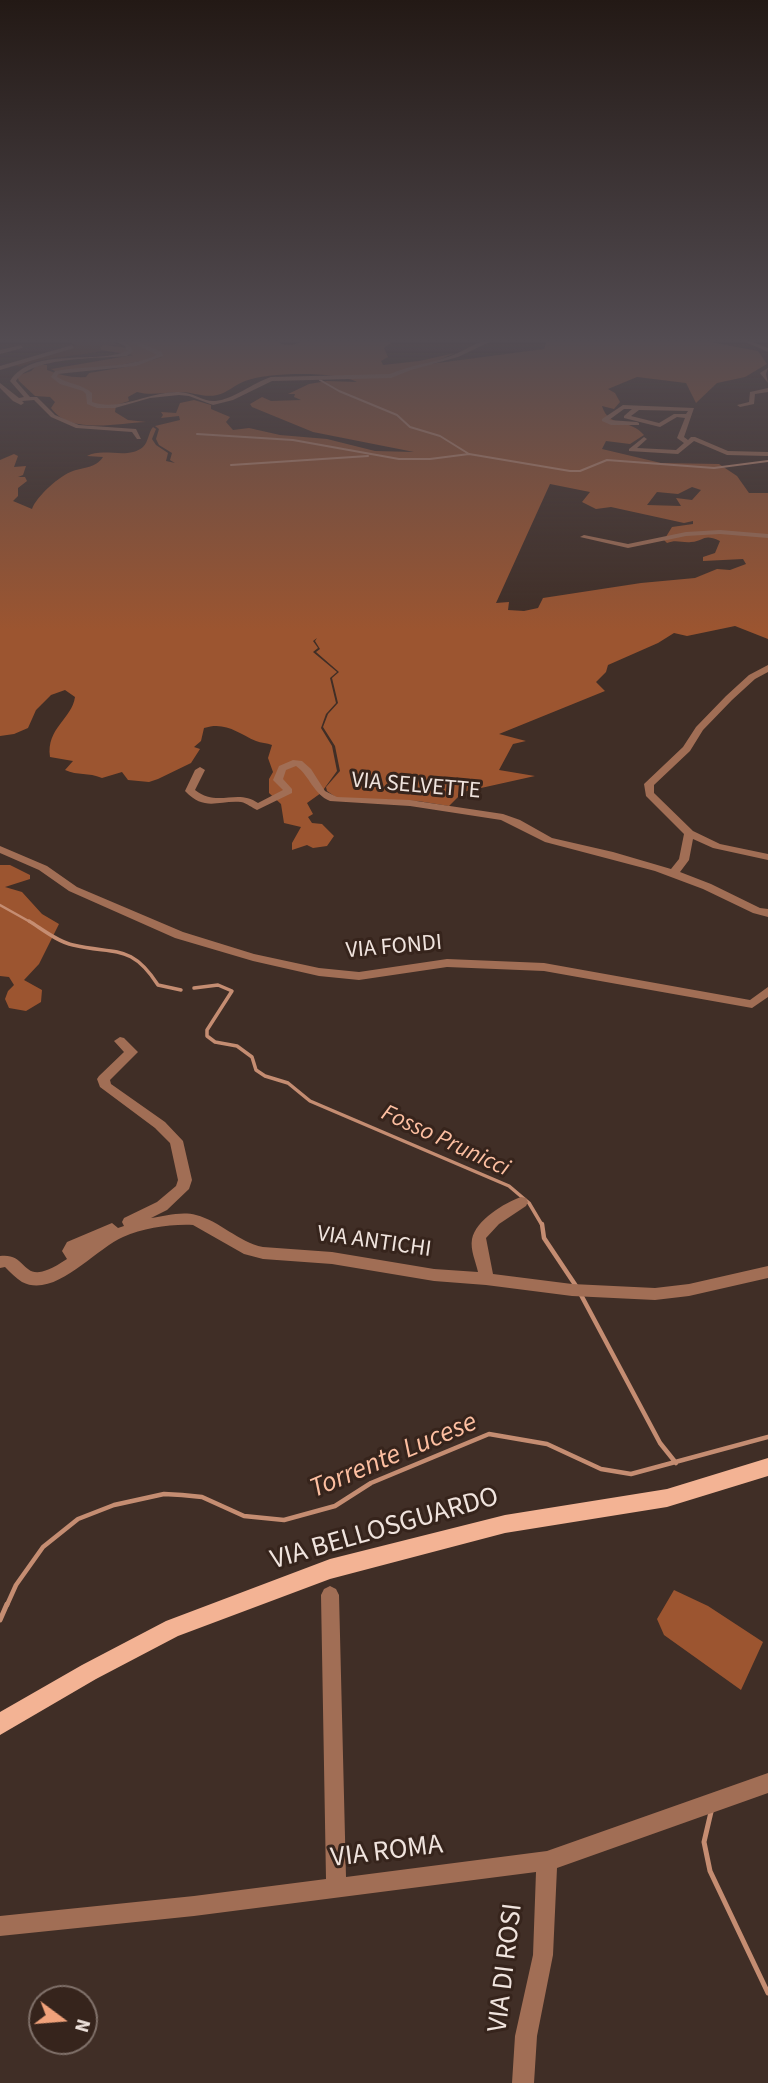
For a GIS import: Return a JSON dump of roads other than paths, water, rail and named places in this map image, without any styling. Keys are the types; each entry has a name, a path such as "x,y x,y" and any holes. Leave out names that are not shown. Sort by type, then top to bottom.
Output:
{"main road":[{"name":"VIA BELLOSGUARDO","path":"0,1724 89,1672 173,1628 330,1569 505,1524 667,1498 768,1467"}],"street":[{"path":"680,437 687,442"},
{"path":"644,439 631,450 678,452 693,438 727,453 768,454"},
{"path":"584,537 628,546 686,534 719,532 768,536"},
{"path":"768,667 752,677 729,698 699,729 687,749 649,785 649,794 689,833 717,846 768,857"},
{"name":"VIA SELVETTE","path":"200,770 191,784 190,792 196,797 219,803 246,799 257,807 284,796 289,791 278,780 279,772 286,765 297,763 304,766 322,793 337,800 410,803 503,817 514,820 553,842 674,871"},
{"path":"689,833 684,860 674,871 757,911 768,913"},
{"name":"VIA FONDI","path":"0,849 43,868 73,889 179,935 253,957 319,972 359,976 447,963 505,965 544,967 752,1004 768,991"},
{"path":"76,1259 69,1251 72,1246 162,1206 181,1189 186,1180 176,1141 160,1125 106,1087 103,1079 132,1052 120,1041"},
{"path":"486,1279 479,1235 487,1225 521,1202"},
{"name":"VIA ANTICHI","path":"0,1262 8,1261 26,1276 40,1279 55,1275 116,1234 146,1224 183,1219 195,1220 249,1250 263,1253 321,1257 434,1275 579,1290 655,1294 689,1290 768,1272"},
{"path":"330,1595 336,1888"},
{"name":"VIA ROMA","path":"0,1926 194,1906 547,1861 768,1783"},
{"name":"VIA DI ROSI","path":"523,2083 526,2036 543,1955 547,1861"}],"waterway":[{"path":"248,437 293,440 399,459 430,459 469,454"},
{"path":"442,437 469,454"},
{"path":"469,454 570,471 580,471 607,460 714,468 768,461"},
{"path":"231,465 368,456"},
{"name":"Fosso Prunicci","path":"0,905 32,923"},
{"name":"Fosso Prunicci","path":"29,921 67,943 130,957 139,962 158,985 181,990"},
{"name":"Fosso Prunicci","path":"194,988 218,985 232,991 207,1030 207,1036 215,1042 237,1046 252,1057 256,1070 265,1076 288,1083 310,1101 509,1186 529,1203 542,1225"},
{"name":"Fosso Prunicci","path":"542,1224 544,1238 576,1286"},
{"name":"Fosso Prunicci","path":"580,1293 660,1443 675,1462"},
{"name":"Torrente Lucese","path":"7,1605 16,1585 43,1547 78,1519 114,1505 164,1494 202,1497 244,1516 284,1520 335,1506 371,1483 489,1434 547,1444 601,1469 631,1474 675,1462"},
{"name":"Torrente Lucese","path":"675,1462 768,1437"},
{"name":"Torrente Lucese","path":"0,1620 7,1604"},
{"path":"711,1812 704,1842 710,1871 768,1993"}]}
